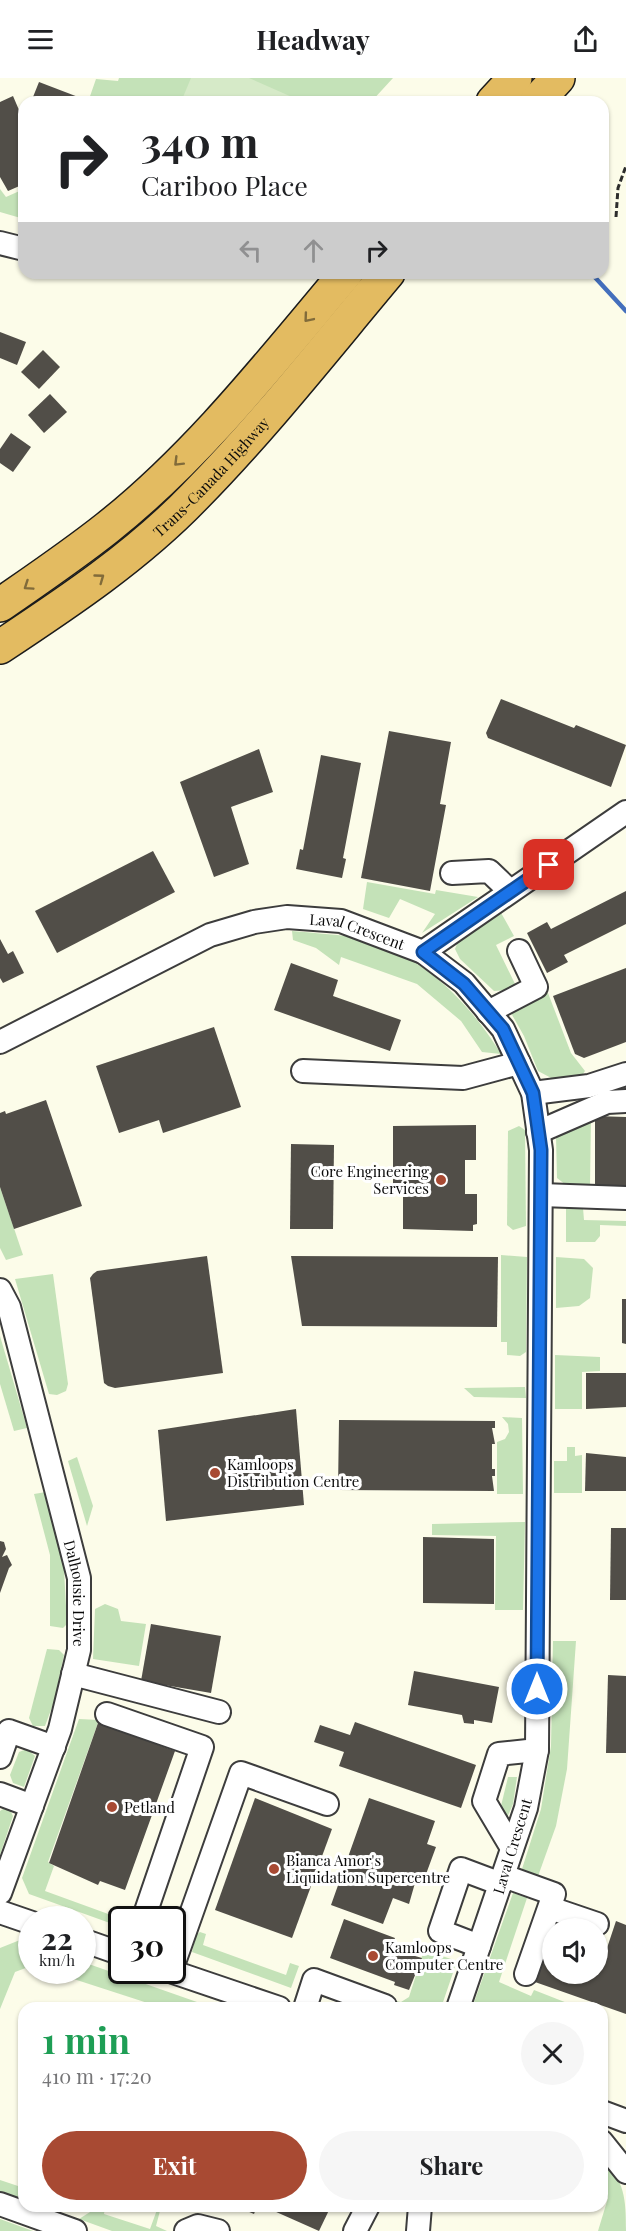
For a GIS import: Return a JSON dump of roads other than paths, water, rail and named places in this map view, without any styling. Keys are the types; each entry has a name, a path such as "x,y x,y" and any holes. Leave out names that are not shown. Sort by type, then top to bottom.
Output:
{"highway":[{"path":"498,96 515,78"},
{"path":"542,96 558,78"},
{"name":"Trans-Canada Highway","path":"0,605 109,527 173,467 236,404 341,279"},
{"name":"Trans-Canada Highway","path":"0,647 124,560 193,498 257,428 383,279"}],"street":[{"path":"0,243 18,248"},
{"path":"423,952 626,812"},
{"path":"452,873 489,871 510,891"},
{"name":"Laval Crescent","path":"0,1042 210,935 254,922 287,917 341,921 423,952 464,984 503,1029 533,1093 538,1131 541,1195 537,1750 526,1808 460,2002"},
{"path":"488,1012 536,987 519,951"},
{"path":"303,1071 464,1078 519,1063"},
{"path":"533,1093 589,1086 626,1074"},
{"path":"538,1131 607,1102 626,1101"},
{"path":"541,1195 626,1198"},
{"name":"Dalhousie Drive","path":"0,1290 9,1307 79,1578 79,1650 73,1674 54,1747 0,1893"},
{"path":"73,1674 219,1712"},
{"path":"107,1714 202,1747 148,1906"},
{"path":"0,1757 9,1731 54,1747"},
{"path":"512,1848 484,1801 499,1754 537,1750"},
{"path":"186,1928 241,1773 327,1804"},
{"path":"0,1794 32,1806"},
{"path":"479,1946 440,1931 461,1869 554,1894 526,1974"},
{"path":"550,1908 579,1918"},
{"path":"0,1912 18,1918"},
{"path":"186,1975 262,2002"},
{"path":"307,2002 314,1980 374,2002"},
{"path":"608,2114 626,2121"},
{"path":"608,2136 626,2143"},
{"path":"608,2150 626,2172"},
{"path":"0,2204 18,2208"},
{"path":"33,2212 70,2221"},
{"path":"356,2231 365,2212"},
{"path":"418,2231 420,2212"},
{"path":"186,2231 198,2226 218,2231"}],"waterway":[{"path":"597,279 626,311"}],"place":[{"name":"Core Engineering Services","path":"441,1180"},
{"name":"Kamloops Distribution Centre","path":"215,1473"},
{"name":"Petland","path":"112,1807"},
{"name":"Bianca Amor's Liquidation Supercentre","path":"274,1869"},
{"name":"Kamloops Computer Centre","path":"373,1956"}]}
